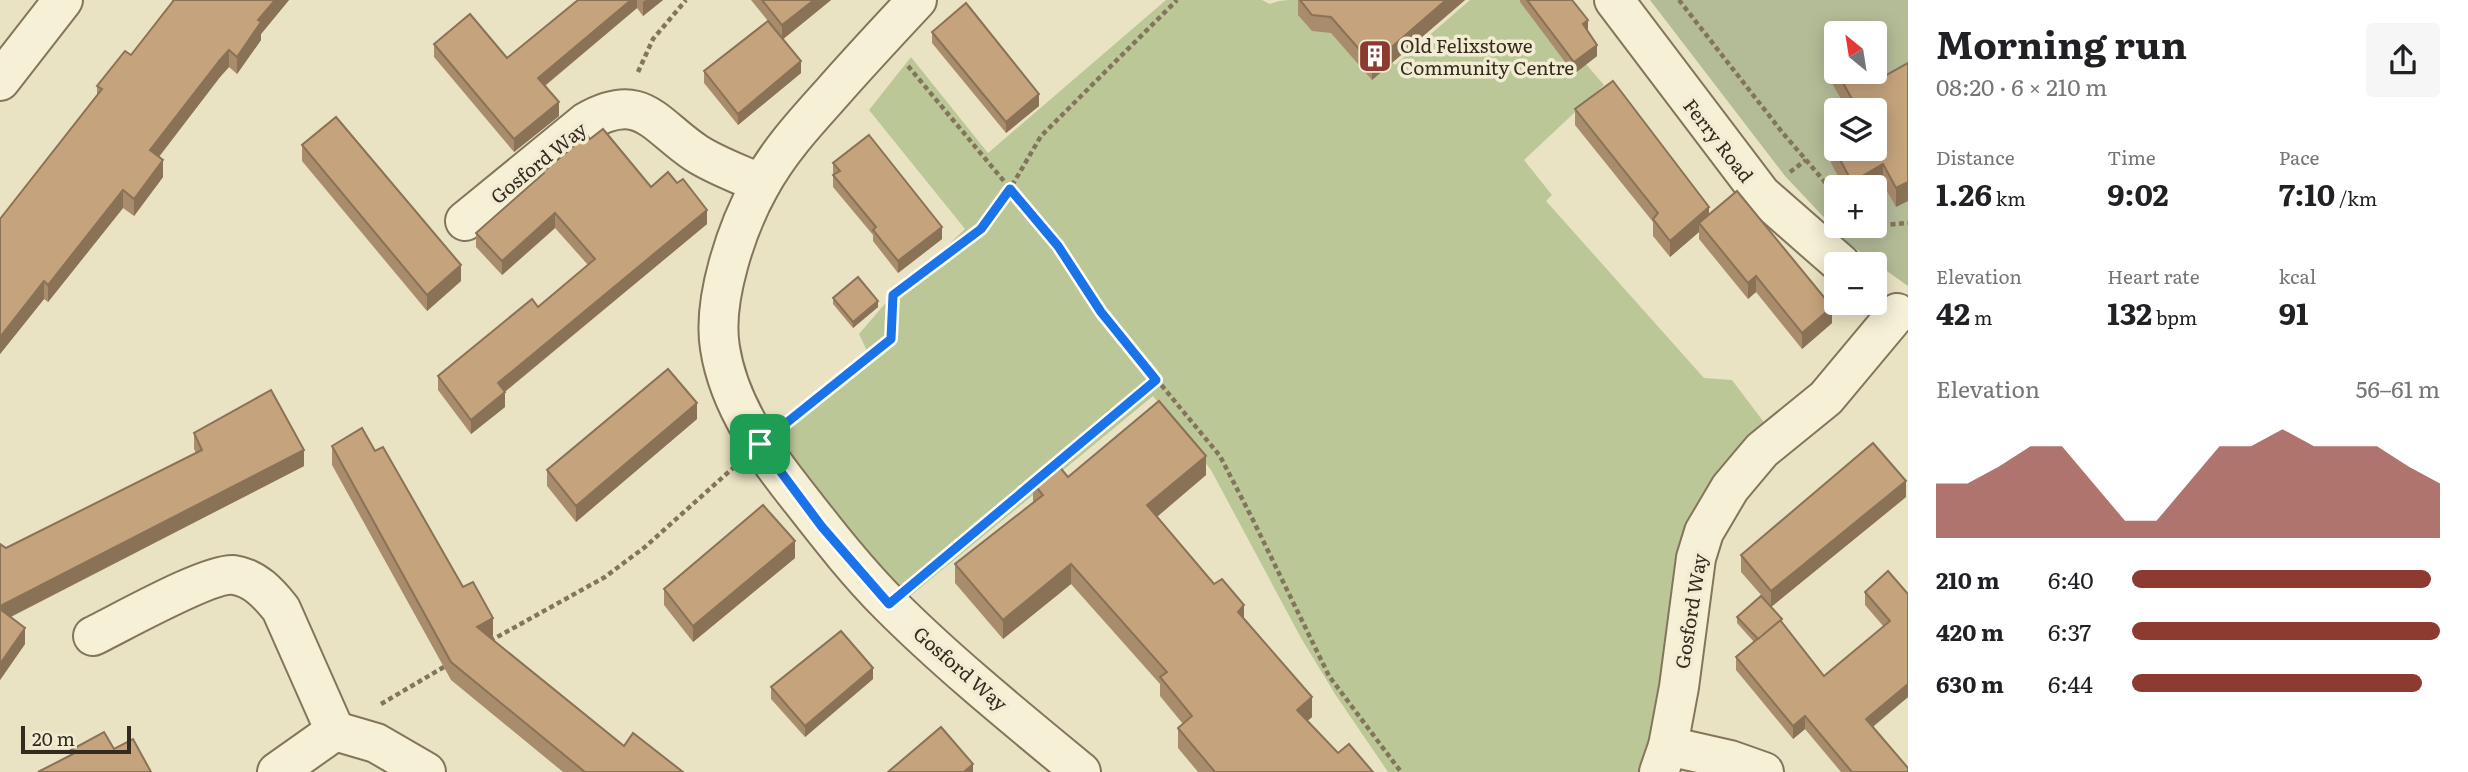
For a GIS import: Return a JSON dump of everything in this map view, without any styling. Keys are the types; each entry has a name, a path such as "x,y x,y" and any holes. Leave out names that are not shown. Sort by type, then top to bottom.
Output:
{"street":[{"path":"0,81 63,0"},
{"name":"Gosford Way","path":"917,0 794,135 761,184 731,256 721,308 719,345 737,404 760,444 822,527 889,604 1081,772"},
{"name":"Ferry Road","path":"1614,0 1761,194 1827,252"},
{"path":"622,108 648,115 698,154 761,184"},
{"name":"Gosford Way","path":"464,221 586,122 622,108"},
{"name":"Gosford Way","path":"1663,759 1679,687 1692,576 1704,532 1730,488 1762,450 1826,398 1893,309"},
{"path":"93,636 211,578 233,575 251,580 268,592 281,610 335,731 376,743 426,772"},
{"path":"277,772 335,731"},
{"path":"1663,759 1730,760 1764,772"}],"path":[{"path":"622,108 653,39 685,0"},
{"path":"489,642 605,577 645,547 760,444 891,339 893,295 981,229 1010,189 1041,136 1177,0"},
{"path":"1679,0 1782,132 1824,181"},
{"path":"883,36 1058,246 1101,312 1220,456 1329,676 1401,772"},
{"path":"1887,225 1908,223"},
{"path":"889,604 1156,380"},
{"path":"335,731 454,661"}],"green space":[{"path":"1166,0 1262,0 1270,4 1286,0 1312,2 1326,6 1351,22 1395,65 1470,0 1531,0 1604,85 1524,160 1552,195 1546,201 1704,378 1732,380 1766,425 1699,510 1656,719 1640,772 1388,772 1301,638 1211,470 1153,396 908,598 815,495 768,429 867,351 859,334 883,306 965,229 869,110 911,57 988,153"},
{"path":"1650,0 1908,0 1908,286 1887,271 1887,252 1860,252 1843,238 1887,238 1887,175 1824,175 1824,217 1785,176"}],"building":[{"path":"174,0 275,0 258,20 261,22 237,57 229,50 150,150 163,160 134,199 123,190 48,285 44,281 0,337 0,219 102,89 97,86 125,51 131,55"},
{"path":"578,0 631,0 538,78 559,102 514,139 434,44 470,14 507,58"},
{"path":"762,0 814,0 782,25"},
{"name":"Old Felixstowe Community Centre","path":"1300,0 1446,0 1372,64 1331,17 1312,15"},
{"path":"1527,0 1572,0 1588,20 1583,24 1597,45 1574,62"},
{"path":"966,3 1039,94 1006,122 932,32"},
{"path":"768,21 801,61 738,114 704,71"},
{"path":"1908,63 1908,182 1896,188 1883,164 1864,175 1848,175 1841,161 1887,161 1887,98 1851,98 1844,84 1887,84 1887,75"},
{"path":"1613,81 1709,207 1670,241 1653,219 1658,213 1575,109"},
{"path":"336,117 461,265 427,295 302,145"},
{"path":"603,129 651,187 668,172 677,183 683,179 707,210 498,383 505,392 471,420 438,376 532,299 538,307 595,259 555,213 502,261 476,233 587,135 590,139"},
{"path":"869,135 942,227 898,261 873,230 876,227 833,175 840,171 833,163"},
{"path":"1737,191 1824,297 1824,314 1802,333 1756,276 1748,283 1699,223"},
{"path":"858,277 878,301 853,322 833,298"},
{"path":"668,369 697,403 576,506 547,470"},
{"path":"271,390 304,450 0,606 0,544 6,548 202,450 194,433"},
{"path":"1159,401 1206,456 1147,505 1214,584 1222,579 1244,605 1238,612 1312,697 1297,710 1338,753 1349,744 1373,772 1215,772 1178,728 1192,716 1160,677 1167,672 1071,564 1003,620 955,564 1043,495 1033,483 1058,465 1068,477"},
{"path":"362,428 375,451 383,447 463,587 473,582 493,618 477,627 624,746 633,733 683,772 585,772 451,662 332,446"},
{"path":"1873,443 1906,481 1771,591 1741,555"},
{"path":"763,505 795,541 693,626 664,589"},
{"path":"1888,571 1908,594 1908,684 1866,719 1908,768 1908,772 1852,772 1805,716 1793,726 1736,657 1780,620 1824,676 1890,621 1865,592"},
{"path":"1761,596 1782,619 1758,639 1737,617"},
{"path":"0,609 25,628 0,664"},
{"path":"841,631 873,668 805,726 771,687"},
{"path":"941,727 973,764 964,772 888,772"},
{"path":"104,732 114,749 133,739 151,772 38,772 73,754 71,750"}],"place":[{"name":"Old Felixstowe Community Centre","path":"1375,56"}],"route":[{"path":"1010,189 1058,246 1101,312 1156,380 889,604 822,527 760,444 891,339 893,295 981,229 1010,189"}]}
